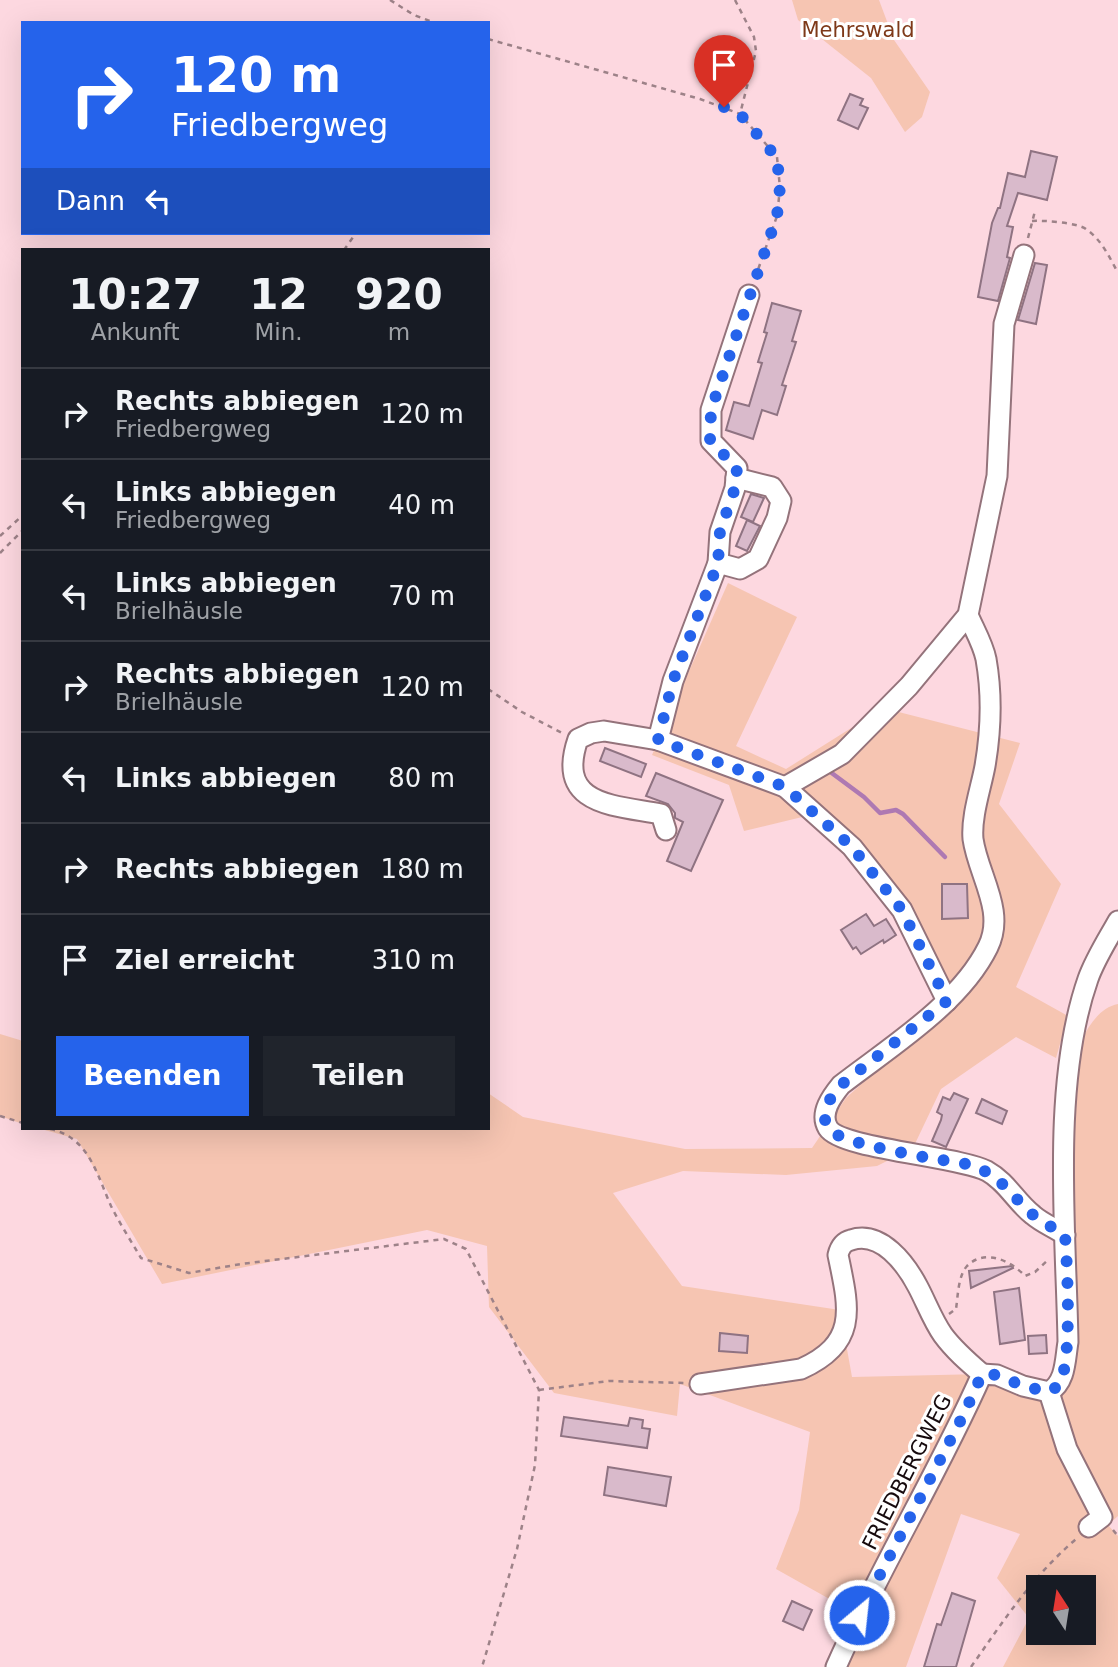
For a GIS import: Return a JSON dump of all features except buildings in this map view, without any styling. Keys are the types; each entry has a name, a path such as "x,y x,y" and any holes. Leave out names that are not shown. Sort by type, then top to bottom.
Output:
{"street":[{"path":"785,787 842,754 909,686 968,615 997,476 1004,324 1024,255"},
{"path":"658,740 673,681 718,563 720,531 735,488 737,468 710,441 711,410 750,295"},
{"path":"718,563 740,569 758,559 777,518 781,501 772,487 736,478"},
{"path":"968,615 986,657 990,714 986,762 973,835 978,864 989,892 996,923 989,947 968,978 947,1001 841,1085 830,1098 825,1121 834,1134 853,1141 972,1165 986,1171 1002,1182 1033,1215 1066,1239"},
{"path":"667,830 661,814 600,803 581,791 573,773 572,756 578,739 604,731 658,740 785,787 852,847 902,910 947,1001"},
{"path":"700,1384 801,1369 832,1350 843,1333 848,1305 838,1255 842,1245 854,1239 875,1242 894,1254 912,1277 941,1333 955,1350 982,1374 997,1375 1023,1386 1049,1392 1058,1387 1063,1376 1068,1342 1065,1127 1069,1064 1079,1007 1089,975 1118,922"},
{"name":"FRIEDBERGWEG","path":"836,1667 859,1615 964,1414 982,1374"},
{"path":"1049,1392 1067,1448 1102,1517 1088,1527"}],"path":[{"path":"390,0 430,21"},
{"path":"735,0 754,37 756,51 740,114"},
{"path":"490,40 700,99 740,114 777,158 780,187 777,216 750,295"},
{"path":"1024,255 1035,211"},
{"path":"1032,221 1043,220 1085,228 1108,253 1118,273"},
{"path":"0,536 21,517"},
{"path":"0,553 21,532"},
{"path":"490,690 533,718 578,739"},
{"path":"0,1116 21,1122"},
{"path":"55,1130 66,1132 92,1160 112,1207 141,1258 189,1273 444,1239 466,1249 539,1390 535,1465 517,1549 482,1667"},
{"path":"935,1320 956,1309 959,1284 966,1267 981,1259 998,1257 1026,1276 1035,1272 1066,1239"},
{"path":"539,1390 609,1381 700,1384"},
{"path":"971,1667 1041,1570 1088,1527"}],"green space":[{"name":"Mehrswald","path":"792,0 879,0 894,40 930,92 922,117 905,132 871,78 798,20"},
{"path":"728,583 797,617 736,746 786,769 883,708 1020,743 999,804 1061,884 1016,987 1068,1016 1056,1058 1016,1037 941,1089 913,1148 877,1166 786,1175 683,1171 613,1193 682,1286 840,1310 852,1377 982,1374 1058,1387 1069,1064 1094,1020 1109,1007 1118,1004 1118,1516 1108,1525 1118,1536 1118,1667 1003,1667 1026,1624 1026,1645 1096,1645 1096,1575 1026,1575 1026,1614 997,1578 1020,1534 961,1514 906,1667 836,1667 858,1615 776,1569 799,1510 810,1432 680,1384 677,1416 554,1393 489,1307 487,1246 427,1230 162,1284 77,1139 45,1130 490,1130 490,1094 523,1117 685,1149 812,1148 846,1098 954,1000 925,952 827,811 744,831 729,785 652,755"},
{"path":"0,1034 21,1040 21,1123 0,1116"}],"waterway":[{"path":"829,771 864,797 880,813 896,810 903,814 945,857"}],"route":[{"path":"724,107 740,114 777,158 780,187 777,216 711,410 710,441 737,468 735,488 720,531 718,563 673,681 658,740 785,787 852,847 902,910 947,1001 841,1085 830,1098 826,1110 825,1121 828,1129 853,1141 972,1165 986,1171 1002,1182 1033,1215 1065,1235 1068,1342 1063,1376 1058,1387 1049,1392 1023,1386 997,1375 982,1374 964,1414 859,1615"}]}
